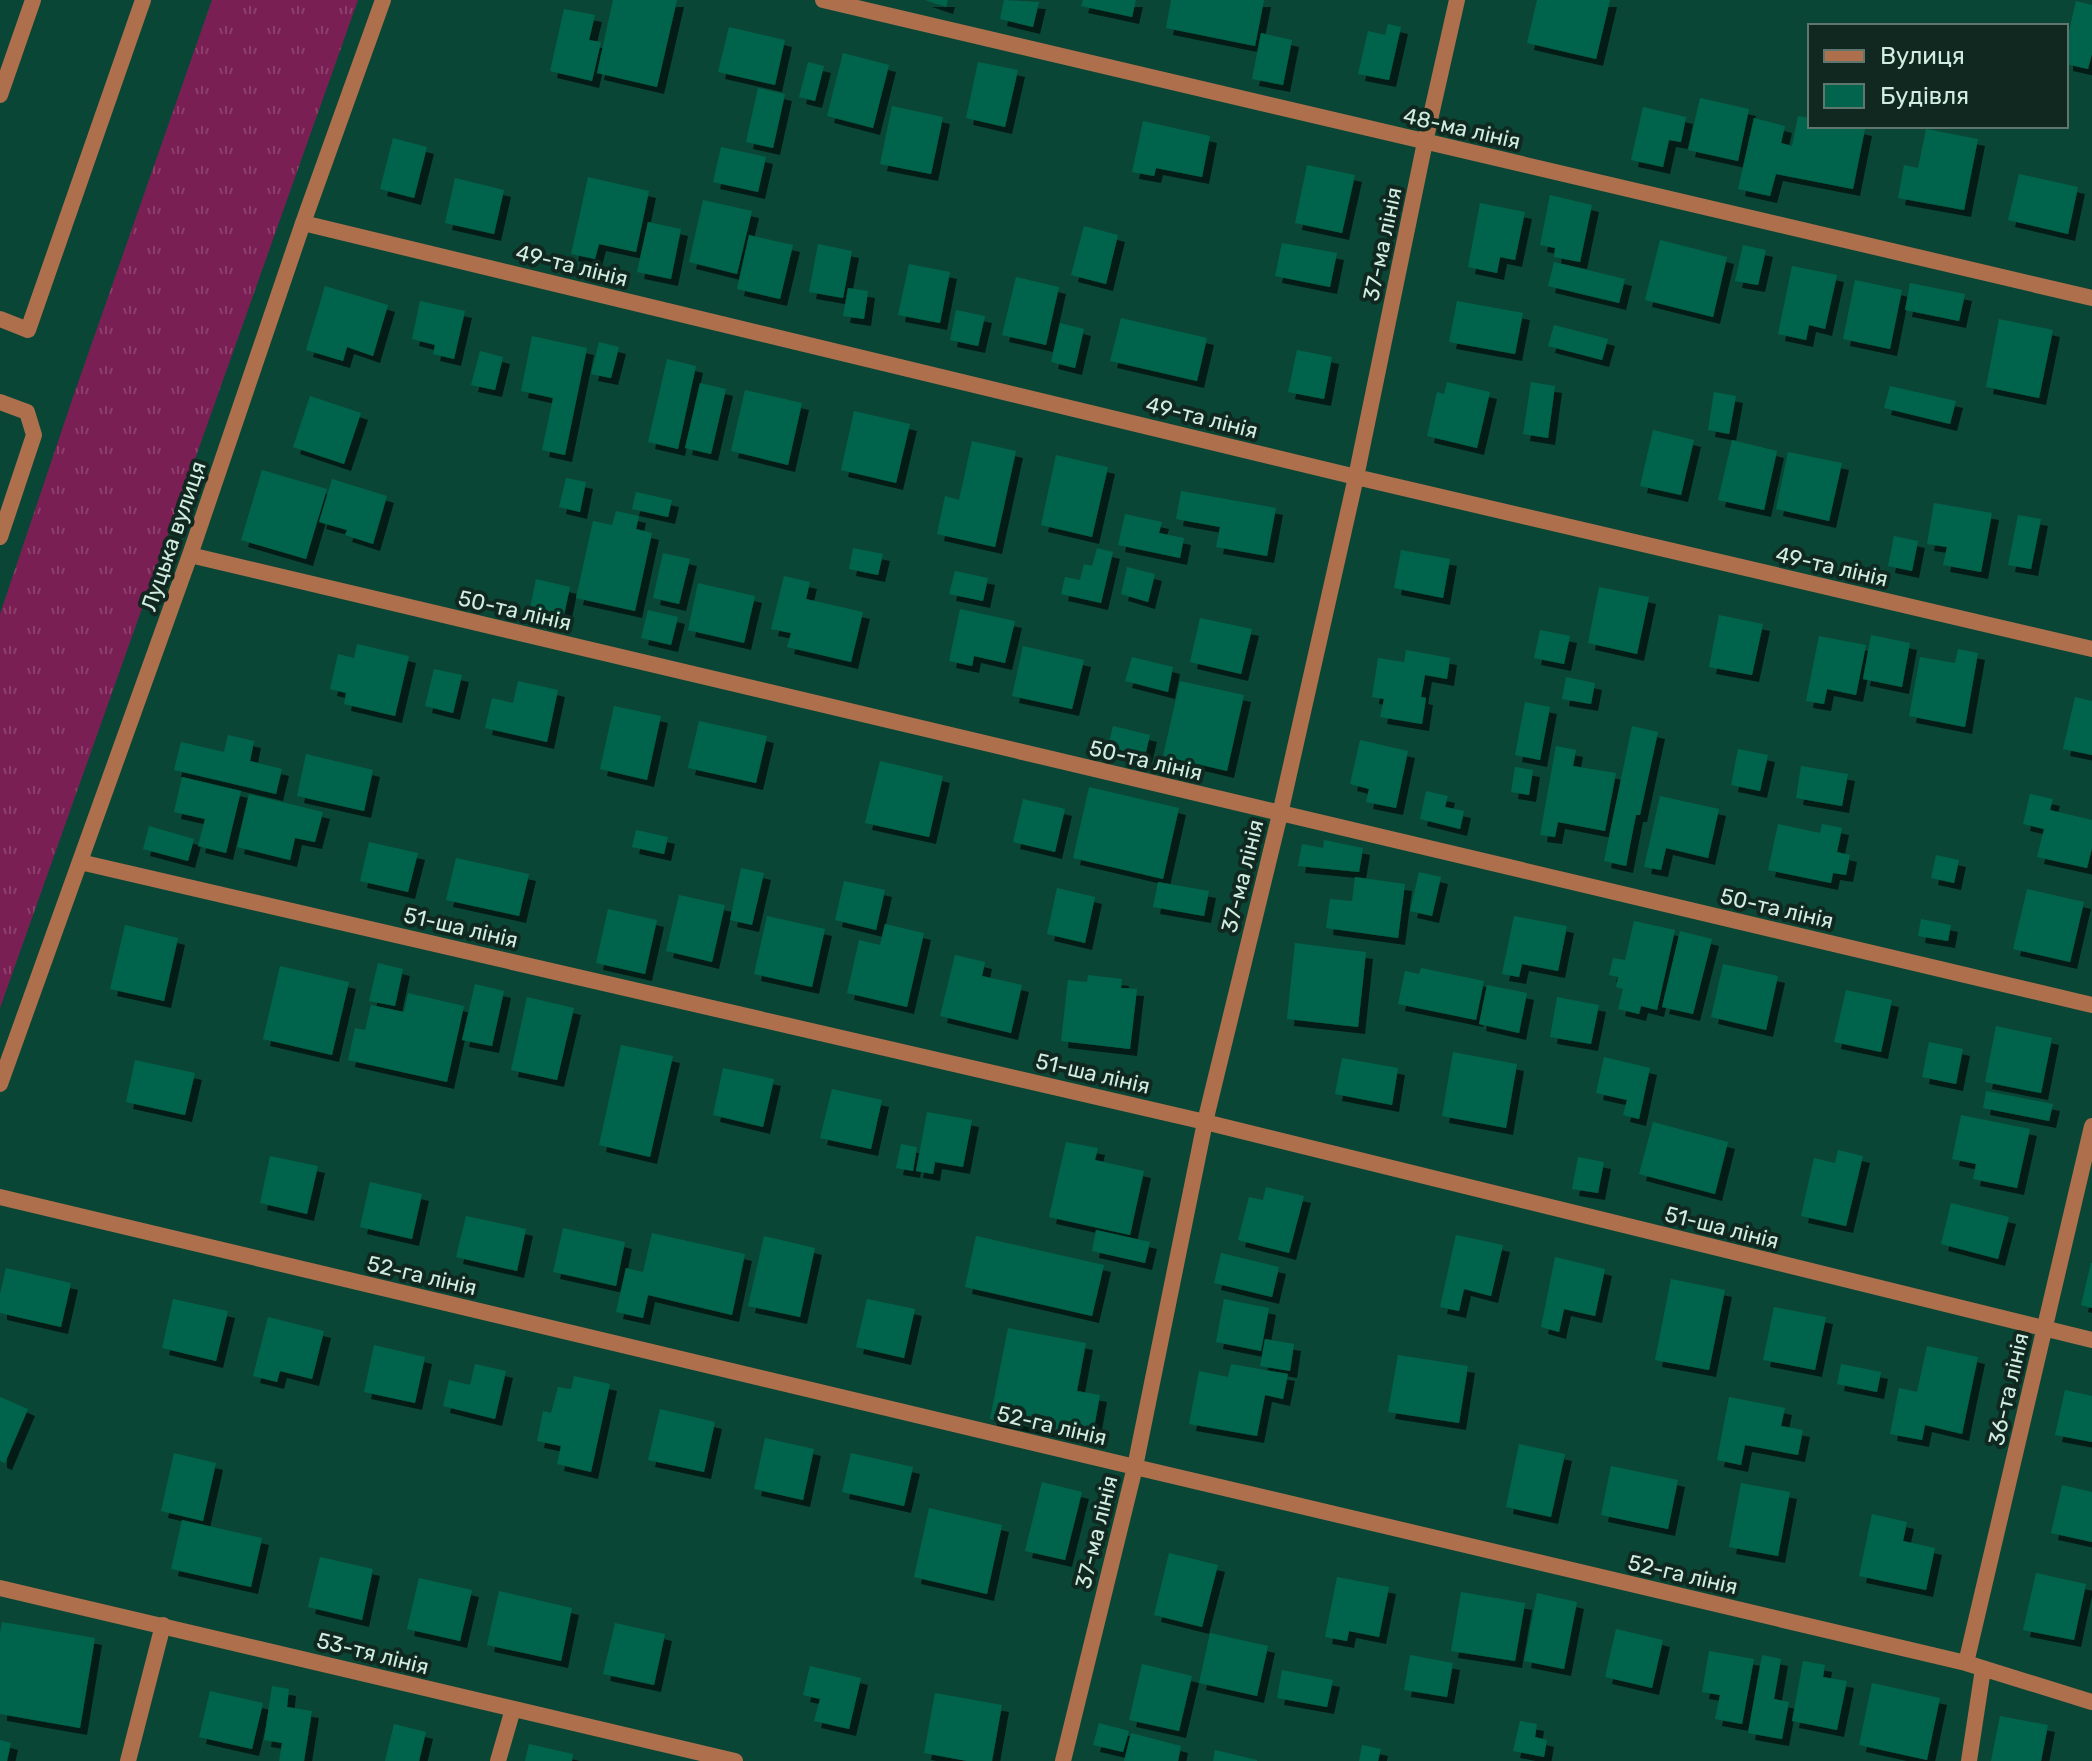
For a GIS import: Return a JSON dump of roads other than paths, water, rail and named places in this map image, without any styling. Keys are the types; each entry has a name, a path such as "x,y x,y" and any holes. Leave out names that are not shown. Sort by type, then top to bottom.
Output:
{"street":[{"path":"0,95 33,0"},
{"path":"0,319 28,330 143,0"},
{"name":"Луцька вулиця","path":"0,1084 190,555 383,0"},
{"name":"48-ма лінія","path":"823,0 2092,298"},
{"name":"37-ма лінія","path":"1063,1761 1135,1467 1205,1122 1280,814 1356,477 1457,0"},
{"name":"49-та лінія","path":"303,223 1356,477 2092,649"},
{"path":"0,402 27,412 34,435 0,537"},
{"name":"50-та лінія","path":"190,555 2092,1005"},
{"name":"51-ша лінія","path":"80,862 1205,1122 2092,1340"},
{"name":"36-та лінія","path":"1966,1663 2092,1126"},
{"name":"52-га лінія","path":"0,1197 1966,1663 2092,1702"},
{"name":"53-тя лінія","path":"0,1588 735,1761"},
{"path":"128,1761 163,1625"},
{"path":"1969,1761 1983,1669"},
{"path":"498,1761 513,1709"}]}
